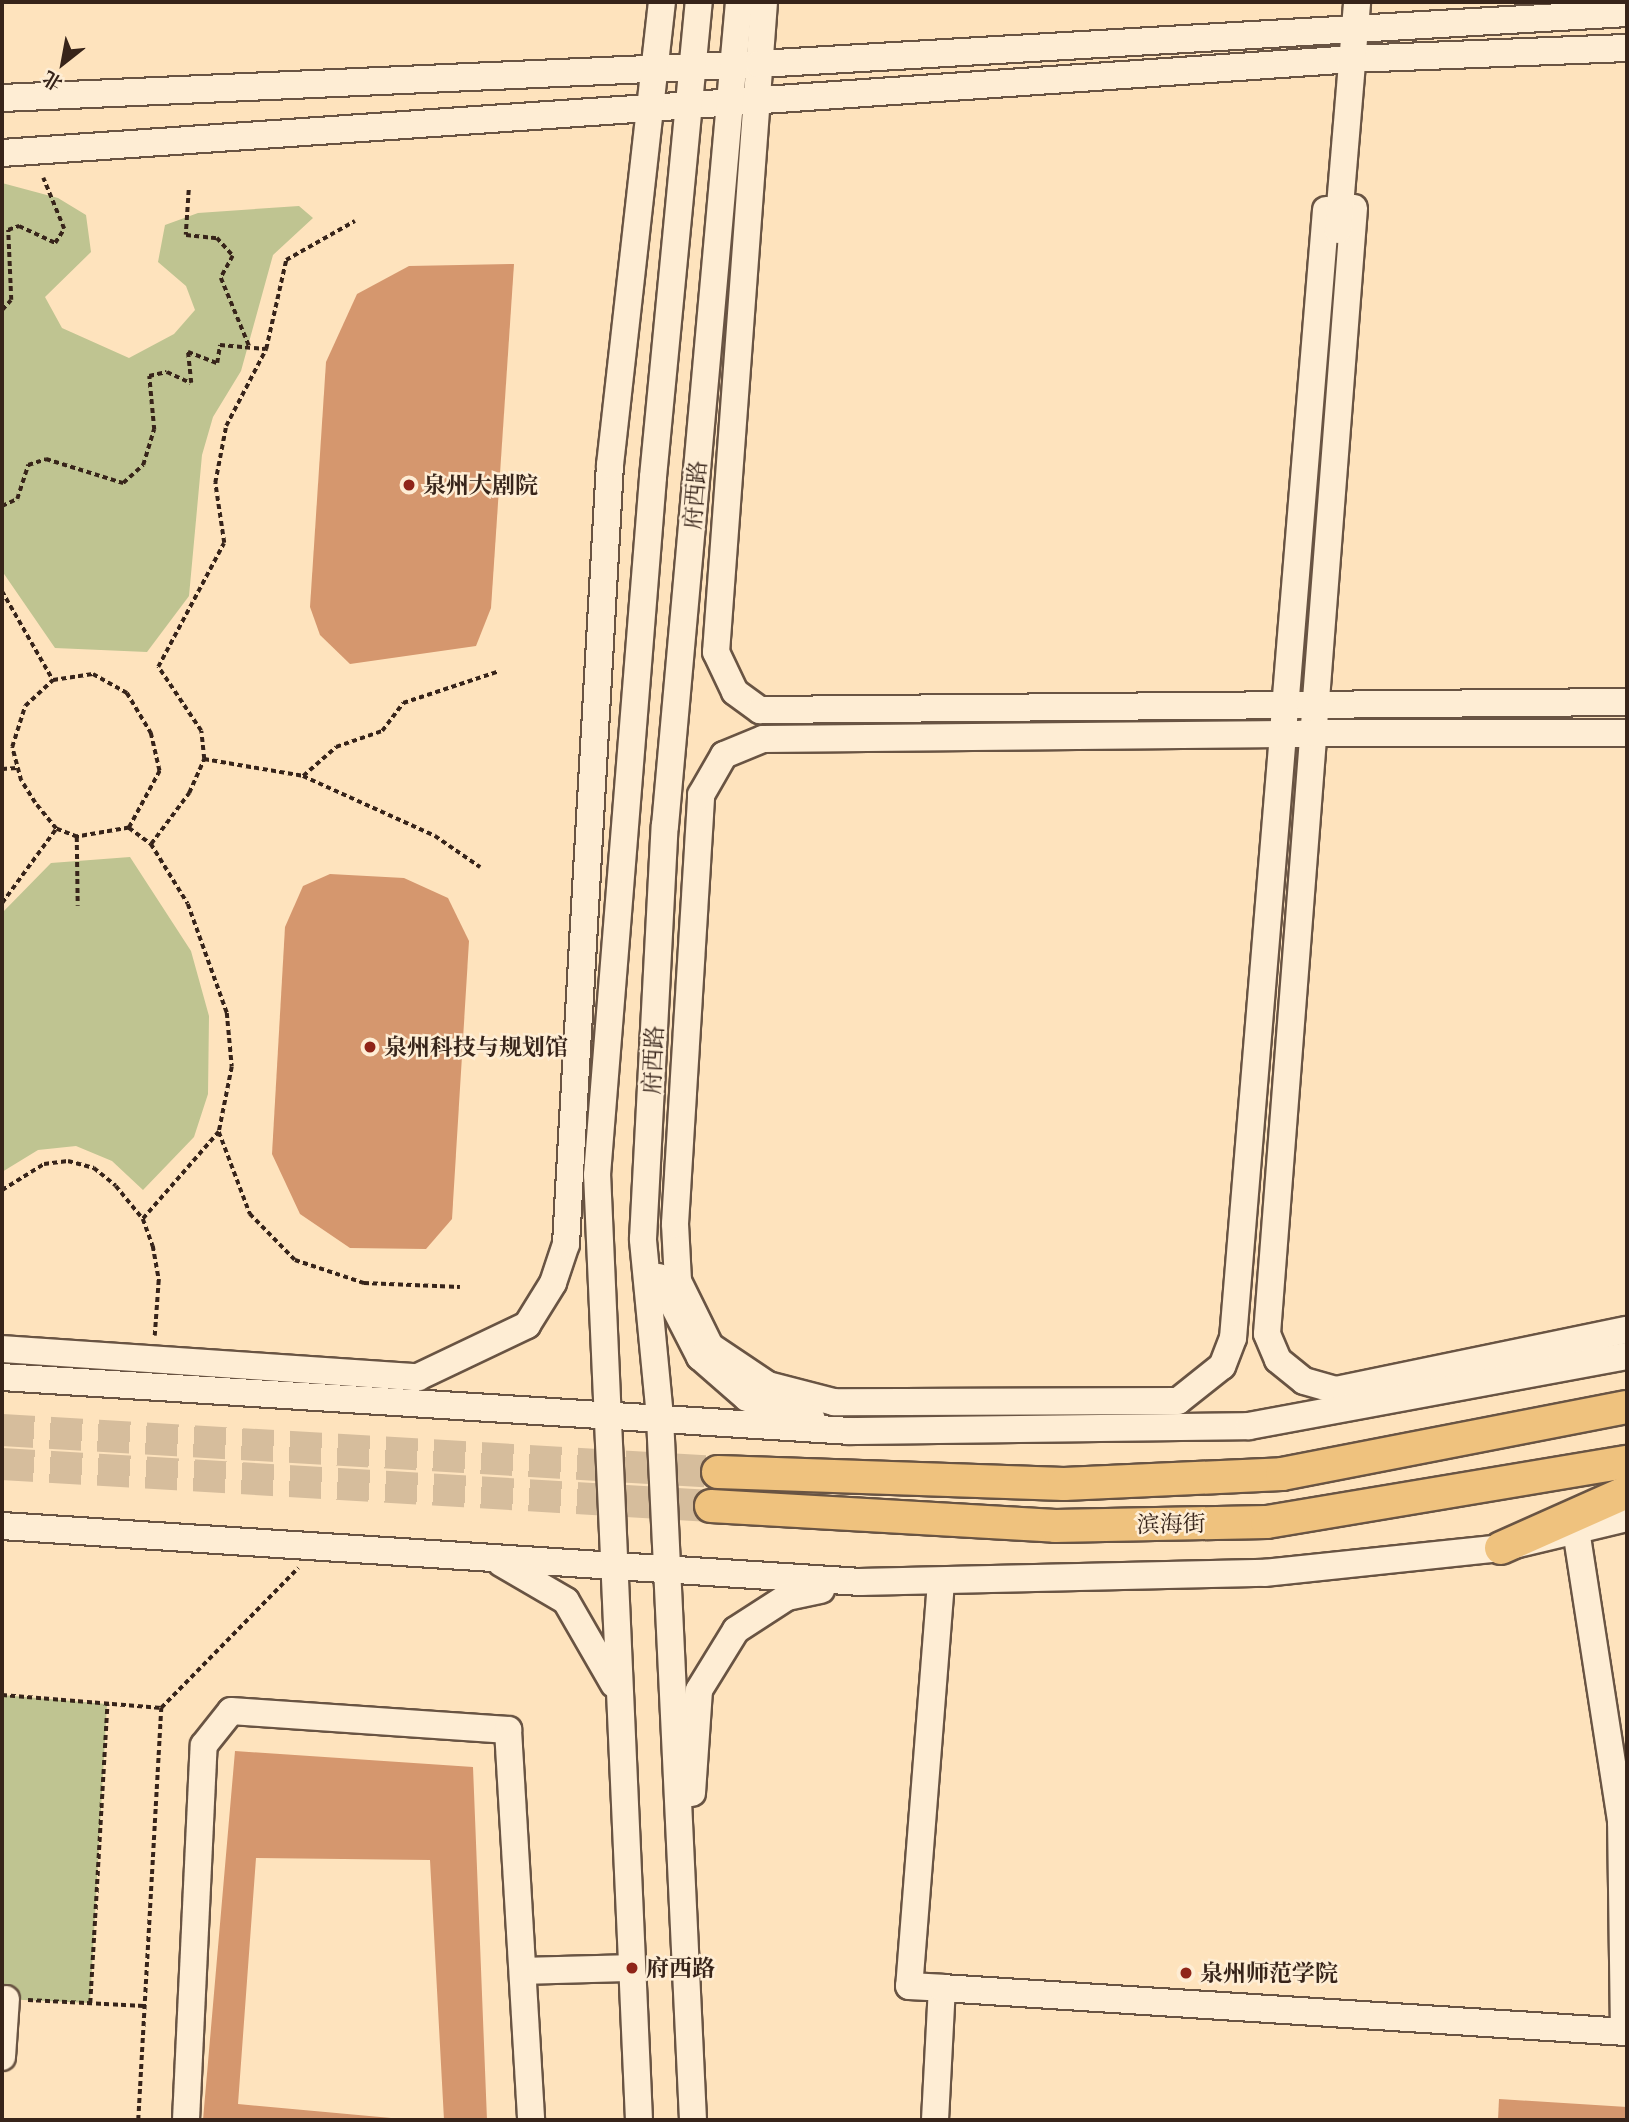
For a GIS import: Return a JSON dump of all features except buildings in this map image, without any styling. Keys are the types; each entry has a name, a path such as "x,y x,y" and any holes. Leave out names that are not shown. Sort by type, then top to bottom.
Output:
{"main road":[{"name":"滨海街","path":"718,1472 1064,1484 1282,1474 1627,1407"},
{"name":"滨海街","path":"710,1506 1055,1526 1267,1522 1627,1462"},
{"path":"1501,1548 1627,1492"}],"street":[{"path":"2,1349 418,1377 527,1325 552,1283 566,1244 610,465 662,2"},
{"name":"府西路","path":"639,2120 597,1175 653,477 699,2"},
{"name":"府西路","path":"693,2120 660,1417 643,1239 665,826 685,611 743,103 746,64 739,2"},
{"path":"746,64 764,2"},
{"path":"2,98 746,64 1356,14 1627,13"},
{"path":"1180,1427 1210,1403 1249,1334 1356,14"},
{"path":"2,153 1352,59 1627,48"},
{"path":"743,103 716,652 735,692 760,710 1299,719 1627,733"},
{"path":"1354,208 1299,719 1233,1338 1222,1366 1178,1401 834,1402 768,1385 710,1346 678,1281 675,1224 701,795 724,755 763,739 1299,719 1627,702"},
{"path":"1326,210 1267,1334 1278,1360 1304,1381 1336,1390 1627,1330"},
{"path":"685,611 704,667 725,700 755,724"},
{"path":"665,826 717,749 755,724 1627,714"},
{"path":"412,1399 537,1335 583,1254 597,1175"},
{"path":"643,1239 673,1313 700,1357 747,1398 850,1431"},
{"path":"1249,1334 1267,1370 1295,1394 1339,1411"},
{"path":"2,1377 412,1399 850,1431 1180,1427 1249,1426 1627,1356"},
{"path":"2,1526 667,1574 861,1582 1264,1573 1501,1548 1627,1518"},
{"path":"941,1581 909,1986 1626,2032 1624,1814 1576,1530"},
{"path":"496,1560 566,1601 619,1696"},
{"path":"683,1917 699,1690 736,1630 787,1597 861,1582"},
{"path":"186,2120 204,1745 232,1711 508,1730 531,2120"},
{"path":"524,1971 632,1968"},
{"path":"935,2120 942,1988"},
{"path":"2,2057 6,1999"}],"path":[{"path":"2,310 11,300 8,230 19,226 55,243 64,229 43,177"},
{"path":"189,190 186,235 217,238 233,257 221,278 250,348"},
{"path":"151,844 189,793 204,759 201,731 158,667 224,543 215,483 226,426 266,349 286,260 355,221"},
{"path":"2,506 17,499 28,465 46,459 123,483 143,465 154,430 149,376 167,372 191,383 188,352 217,363 220,345 266,349"},
{"path":"2,591 53,680"},
{"path":"303,776 336,747 382,731 403,703 444,684 497,672"},
{"path":"129,828 160,771 151,733 127,693 93,674 53,680 25,706 12,747 17,768 56,829 77,837 129,828 151,844 188,904 227,1013 232,1067 219,1132 143,1219"},
{"path":"204,759 303,776 435,836 480,867"},
{"path":"2,769 17,768"},
{"path":"2,903 56,829"},
{"path":"77,837 78,906"},
{"path":"219,1132 250,1214 295,1260 364,1283 460,1287"},
{"path":"2,1190 44,1164 68,1161 94,1168 143,1219 159,1280 152,1359"},
{"path":"2,1695 161,1708"},
{"path":"90,2003 107,1704"},
{"path":"6,1999 144,2006"}],"green space":[{"path":"2,183 58,198 86,215 91,252 45,297 62,328 129,358 174,334 195,310 186,286 158,262 165,225 198,213 299,206 313,218 273,255 241,371 213,417 202,455 189,596 147,652 55,648 2,571"},
{"path":"130,857 191,951 209,1016 208,1094 194,1137 143,1190 112,1161 76,1146 38,1150 2,1172 2,913 51,863"},
{"path":"2,1695 107,1704 90,2003 2,1999"}],"tunnel":[{"path":"2,1430 718,1472"},
{"path":"2,1464 711,1506"}],"place":[{"name":"泉州大剧院","path":"409,485"},
{"name":"泉州科技与规划馆","path":"370,1047"},
{"name":"府西路","path":"632,1968"},
{"name":"泉州师范学院","path":"1186,1973"}]}
